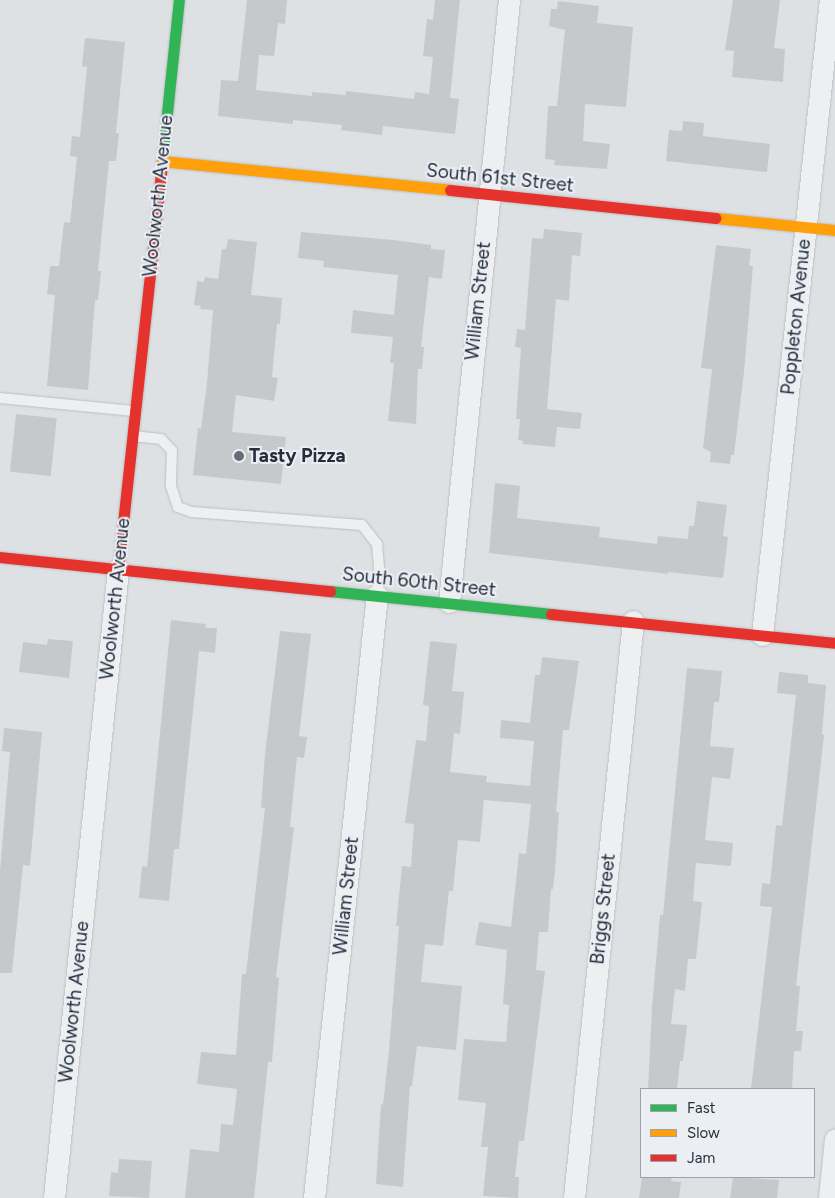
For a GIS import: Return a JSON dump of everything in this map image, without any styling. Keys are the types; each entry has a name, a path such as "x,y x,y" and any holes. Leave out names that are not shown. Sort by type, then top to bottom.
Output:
{"street":[{"name":"Woolworth Avenue","path":"54,1198 118,569 179,0"},
{"name":"William Street","path":"448,602 509,0"},
{"name":"Poppleton Avenue","path":"762,634 830,0"},
{"name":"South 61st Street","path":"162,161 835,230"},
{"name":"South 60th Street","path":"0,556 835,642"},
{"name":"William Street","path":"314,1198 377,595"},
{"name":"Briggs Street","path":"574,1198 633,621"},
{"path":"829,1198 835,1139"}],"lane":[{"path":"0,398 135,412"},
{"path":"133,436 161,440 172,451 171,486 178,506 192,512 362,525 377,544 379,566 377,595"}],"building":[{"path":"247,0 287,0 285,24 278,23 274,56 259,55 256,90 312,96 312,92 346,95 346,91 414,99 415,92 429,94 433,57 423,56 427,19 433,20 435,0 460,0 450,98 459,99 455,134 383,126 382,135 341,130 342,125 293,120 293,124 218,116 221,80 238,81"},
{"path":"733,0 780,0 774,48 785,49 783,82 732,77 734,51 725,50"},
{"path":"558,1 599,6 597,23 633,27 626,107 585,104 583,141 610,144 607,169 554,165 555,160 545,159 548,106 557,106 565,30 549,26 551,9 557,9"},
{"path":"85,38 125,42 116,133 119,133 116,161 109,161 98,271 101,271 98,300 95,300 88,390 47,386 55,295 47,294 50,266 59,266 64,222 70,223 77,157 70,156 72,136 80,137 87,67 82,66"},
{"path":"683,121 704,123 703,136 770,144 767,172 666,161 669,130 682,131"},
{"path":"544,229 582,233 580,256 572,255 569,301 556,299 547,409 582,413 580,429 557,427 555,447 523,444 523,441 518,440 520,419 516,419 521,348 515,347 517,329 525,330 532,238 543,239"},
{"path":"301,232 394,240 431,245 431,249 445,250 442,279 429,277 421,347 424,347 422,369 418,369 416,424 388,421 394,363 390,363 393,337 351,333 353,310 394,315 398,275 323,267 324,261 298,258"},
{"path":"228,239 257,242 251,295 282,298 280,324 277,324 272,377 278,378 274,401 236,395 232,432 286,437 281,484 193,475 198,428 201,429 207,383 213,310 200,309 201,306 194,305 197,281 204,282 205,277 218,279 222,249 226,249"},
{"path":"716,245 751,249 749,266 753,266 744,372 734,455 731,455 730,464 710,462 711,452 703,448 712,369 701,368"},
{"path":"16,414 57,418 51,476 10,472"},
{"path":"495,483 520,486 517,518 600,527 599,537 657,544 658,536 688,539 689,526 694,526 697,501 727,505 723,536 728,537 723,578 668,572 668,574 489,553"},
{"path":"171,620 206,624 205,628 217,628 215,653 199,651 179,849 174,849 169,901 139,898 142,866 147,867"},
{"path":"280,631 311,634 299,736 307,737 304,758 297,757 290,827 294,827 276,977 279,978 272,1062 268,1062 254,1198 185,1198 190,1149 219,1152 221,1124 233,1125 237,1089 197,1084 201,1052 236,1055 242,974 246,974 265,808 261,808 265,754"},
{"path":"48,639 73,641 69,678 19,672 23,642 47,645"},
{"path":"430,641 457,644 452,691 464,692 460,734 454,733 450,772 487,776 486,782 530,786 534,741 500,738 501,720 530,723 535,675 540,675 542,657 579,661 569,730 563,730 556,812 559,812 555,871 553,889 551,889 548,932 539,932 536,970 545,971 524,1141 519,1141 515,1177 519,1177 518,1198 483,1196 488,1147 481,1147 486,1103 458,1100 464,1039 506,1042 509,1005 503,1004 507,950 475,945 479,922 511,927 519,853 526,854 531,804 484,800 480,842 458,840 453,891 449,891 443,946 425,944 421,982 462,986 456,1050 417,1046 412,1086 410,1086 403,1187 376,1184 381,1104 383,1105 389,1050 399,926 396,926 402,866 411,867 414,824 405,823 416,740 426,741 429,706 423,705"},
{"path":"687,668 722,671 719,702 714,702 710,746 734,748 730,779 712,777 705,840 733,843 731,866 696,863 693,901 702,902 696,959 688,959 685,991 675,989 671,1024 687,1025 683,1061 680,1061 677,1088 648,1088 652,1007 660,915 663,915"},
{"path":"779,672 808,675 808,683 826,685 822,734 824,735 796,986 800,986 796,1031 803,1031 801,1051 794,1051 792,1088 751,1088 772,907 760,906 762,883 770,884 776,825 782,826 796,695 777,693"},
{"path":"4,728 42,732 30,866 23,865 12,973 0,973 0,871 10,752 2,751"},
{"path":"119,1159 152,1161 149,1198 109,1196 111,1172 118,1173"},
{"path":"642,1178 672,1178 671,1181 681,1182 679,1198 639,1198"},
{"path":"733,1178 779,1180 777,1198 730,1198"}],"traffic: fast":[{"path":"161,170 179,0"},
{"path":"330,591 551,614"}],"traffic: slow":[{"path":"162,161 450,190"},
{"path":"716,218 835,230"}],"traffic: jam":[{"path":"118,569 161,170"},
{"path":"450,190 716,218"},
{"path":"0,557 330,591"},
{"path":"551,614 835,643"}],"place":[{"name":"Tasty Pizza","path":"239,456"}]}
